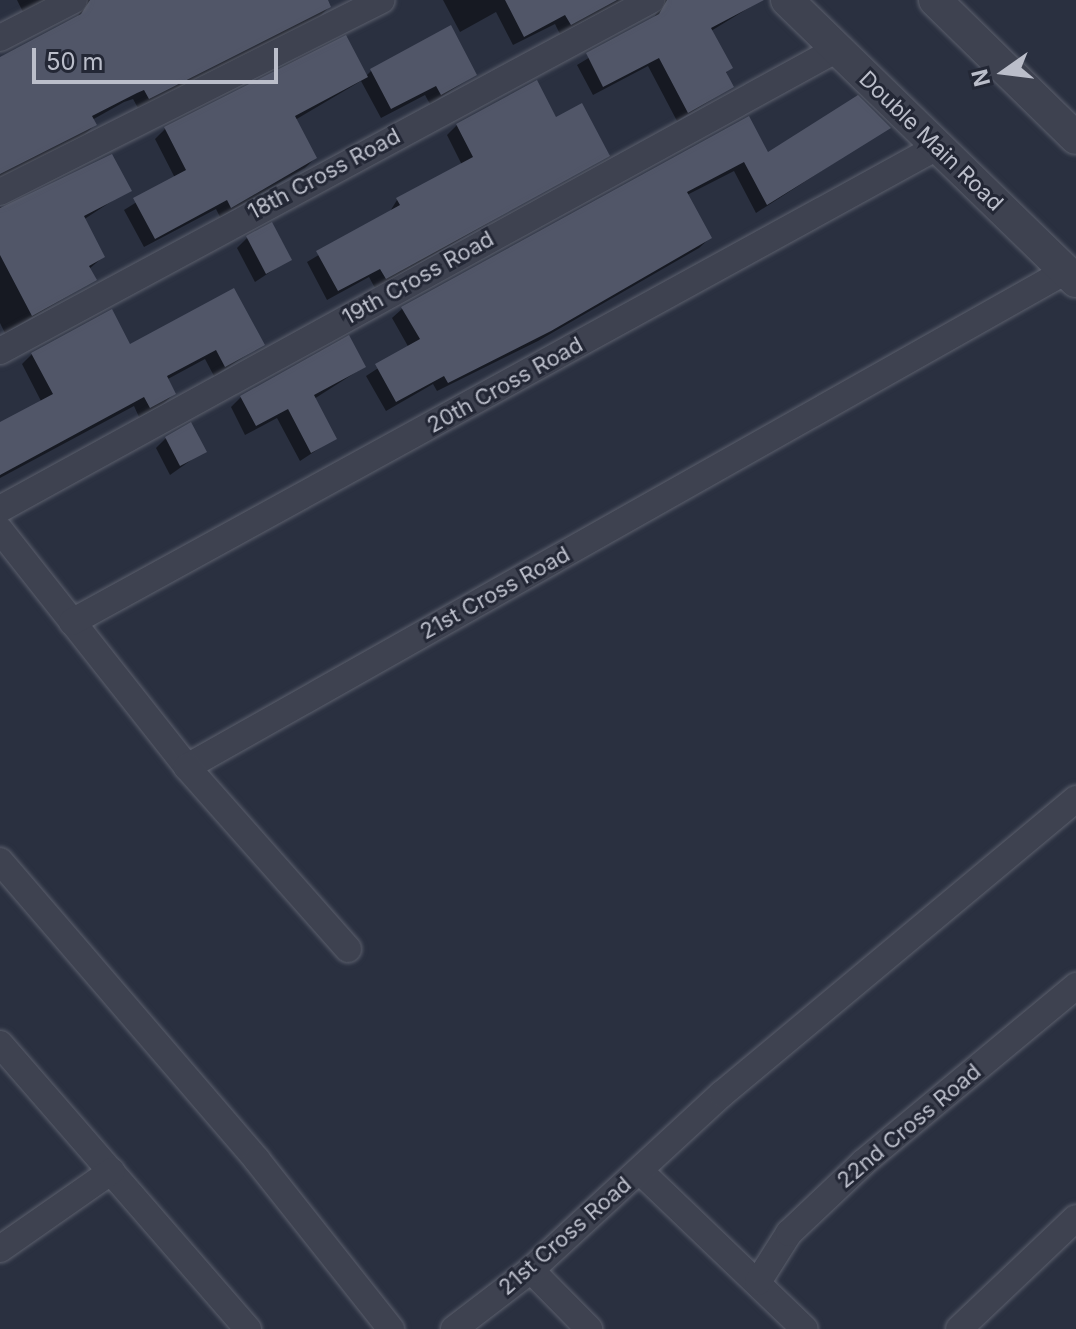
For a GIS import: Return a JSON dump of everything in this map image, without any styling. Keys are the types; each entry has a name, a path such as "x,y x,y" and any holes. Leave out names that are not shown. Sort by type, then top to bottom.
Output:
{"street":[{"path":"0,38 74,0"},
{"path":"0,192 381,0"},
{"name":"18th Cross Road","path":"0,351 651,0"},
{"name":"Double Main Road","path":"787,0 1071,276"},
{"path":"935,0 1076,138"},
{"name":"19th Cross Road","path":"0,509 837,49"},
{"name":"20th Cross Road","path":"72,622 937,147"},
{"name":"21st Cross Road","path":"187,767 1071,276"},
{"path":"0,530 187,767 348,949"},
{"name":"21st Cross Road","path":"454,1329 531,1270 722,1094 1076,799"},
{"path":"0,861 257,1160 391,1329"},
{"name":"22nd Cross Road","path":"758,1282 789,1233 864,1162 1076,986"},
{"path":"0,1044 248,1329"},
{"path":"0,1249 112,1171"},
{"path":"640,1171 805,1329"},
{"path":"959,1329 1076,1218"},
{"path":"531,1270 589,1329"}],"building":[{"path":"90,0 328,0 331,7 149,99 144,90 137,93 92,116 97,125 0,174 0,57 81,14"},
{"path":"505,0 617,0 571,25 565,15 524,37"},
{"path":"667,0 764,0 711,28 733,68 726,72 734,87 688,113 659,58 603,87 586,53 659,14"},
{"path":"451,25 477,75 441,95 436,86 391,109 370,69"},
{"path":"346,35 368,77 295,116 317,158 231,208 227,200 155,239 133,198 186,170 164,127"},
{"path":"537,80 556,117 582,103 610,156 386,279 380,269 338,291 316,251 400,205 396,198 473,157 456,124"},
{"path":"858,95 891,128 767,205 744,162 687,192 712,238 551,331 448,383 444,376 396,402 375,364 420,339 401,307 749,116 768,152"},
{"path":"112,154 132,191 84,216 105,257 89,266 97,280 32,316 0,255 0,208"},
{"path":"272,222 292,260 266,274 246,236"},
{"path":"234,288 265,345 225,367 216,350 167,376 176,394 150,408 144,397 0,475 0,422 53,394 31,353 112,309 130,344"},
{"path":"349,335 366,367 314,395 337,439 311,453 288,409 256,426 240,396"},
{"path":"191,422 207,452 180,466 165,437"}]}
